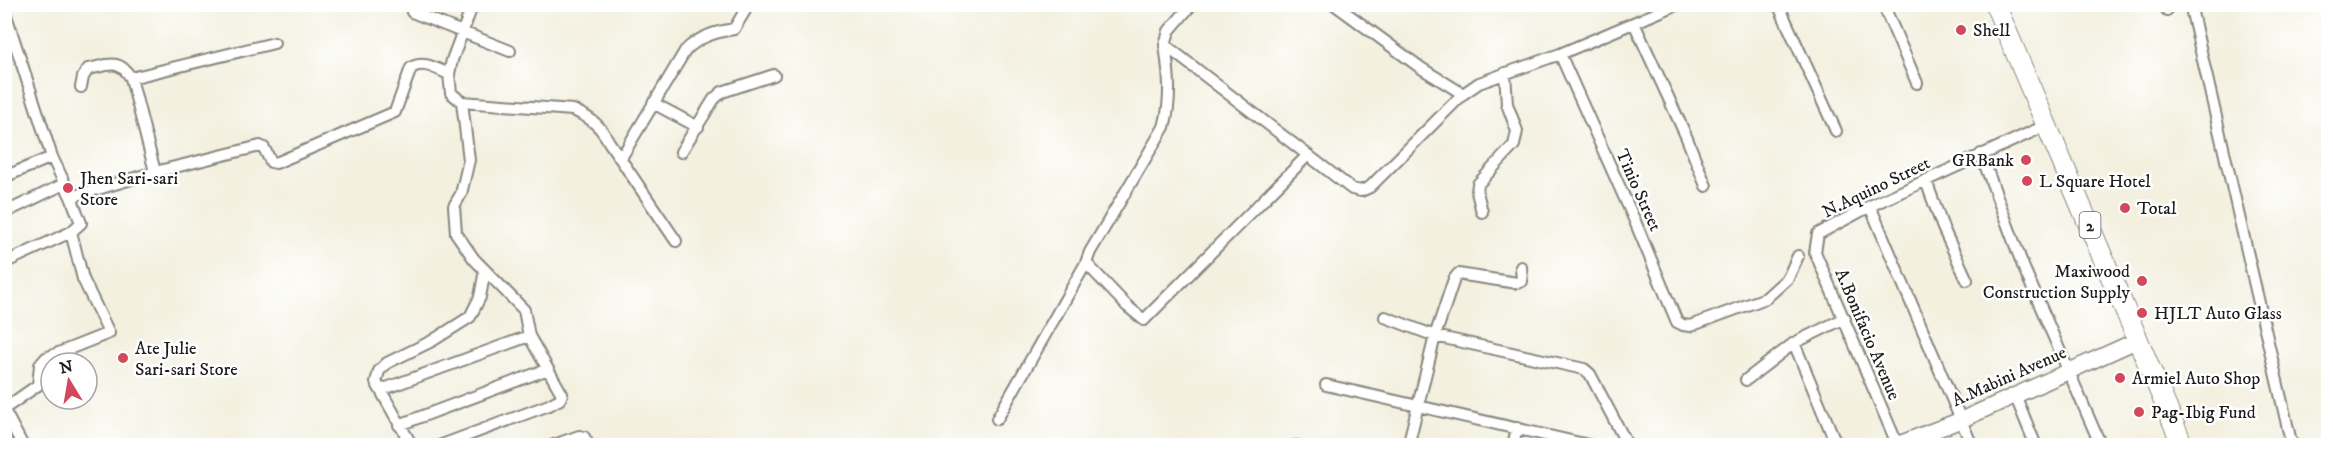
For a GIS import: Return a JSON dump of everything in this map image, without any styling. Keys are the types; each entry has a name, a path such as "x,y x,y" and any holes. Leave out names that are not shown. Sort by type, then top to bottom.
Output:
{"highway":[{"name":"2","path":"1995,4 2183,446"}],"street":[{"path":"472,4 464,32 452,60 449,74 452,93 462,102 573,110 588,117 601,127 676,241"},
{"path":"621,158 685,51 694,41 721,31 734,29 749,4"},
{"path":"997,419 1086,263 1090,252 1164,127 1168,114 1169,80 1166,45 1169,31 1192,4"},
{"path":"1334,4 1421,68 1463,94"},
{"path":"1166,45 1352,189 1361,190 1370,187 1463,94 1479,83 1560,54 1678,4"},
{"path":"1778,4 1836,131"},
{"path":"1883,4 1917,83"},
{"path":"2190,4 2292,446"},
{"path":"412,12 510,51"},
{"path":"4,263 71,232 81,223 52,157 6,15"},
{"path":"1634,23 1686,136 1706,186"},
{"path":"131,78 274,44"},
{"name":"Tinio Street","path":"1560,54 1634,219 1677,322 1690,326 1766,298 1788,278 1798,256"},
{"path":"81,87 88,69 120,64 125,67 131,78 155,172"},
{"path":"71,197 155,172 260,146 264,148 271,162 276,162 395,112 411,68 417,64 424,64 449,74"},
{"path":"1482,212 1477,192 1478,184 1514,146 1517,131 1507,104 1505,73"},
{"path":"681,152 714,99 722,92 774,75"},
{"path":"439,446 557,401 562,394 529,336 524,310 474,259 456,233 454,206 461,194 469,160 462,102"},
{"path":"652,103 698,127"},
{"name":"N.Aquino Street","path":"1818,234 1870,206 2047,126"},
{"path":"1981,154 2023,266 2101,446"},
{"path":"1086,263 1126,306 1144,320 1308,155"},
{"path":"5,176 52,157"},
{"path":"1926,181 1943,228 1967,280"},
{"path":"4,213 64,184"},
{"path":"1870,206 1972,446"},
{"path":"23,446 4,410 38,385 42,361 109,333 82,279 71,232"},
{"name":"A.Bonifacio Avenue","path":"1818,234 1815,252 1845,318 1897,445"},
{"path":"1408,446 1435,336 1456,276 1517,283 1522,281 1521,267"},
{"path":"412,446 376,382 379,370 387,363 432,341 470,317 480,297 485,270"},
{"path":"1384,318 1435,336 1584,369 1590,374 1628,446"},
{"path":"1746,380 1794,342 1845,318"},
{"path":"381,390 529,336"},
{"name":"A.Mabini Avenue","path":"1897,445 1961,420 2138,340"},
{"path":"1794,342 1838,446"},
{"path":"399,425 548,369"},
{"path":"1326,385 1593,446"},
{"path":"2015,395 2036,446"},
{"path":"1513,446 1517,428"},
{"path":"551,446 579,436 584,437 589,446"}],"place":[{"name":"Shell","path":"1961,30"},
{"name":"GRBank","path":"2026,160"},
{"name":"L Square Hotel","path":"2027,181"},
{"name":"Jhen Sari-sari Store","path":"68,188"},
{"name":"Total","path":"2125,208"},
{"name":"Maxiwood Construction Supply","path":"2142,281"},
{"name":"HJLT Auto Glass","path":"2142,313"},
{"name":"Ate Julie Sari-sari Store","path":"123,358"},
{"name":"Armiel Auto Shop","path":"2120,378"},
{"name":"Pag-Ibig Fund","path":"2139,412"}]}
